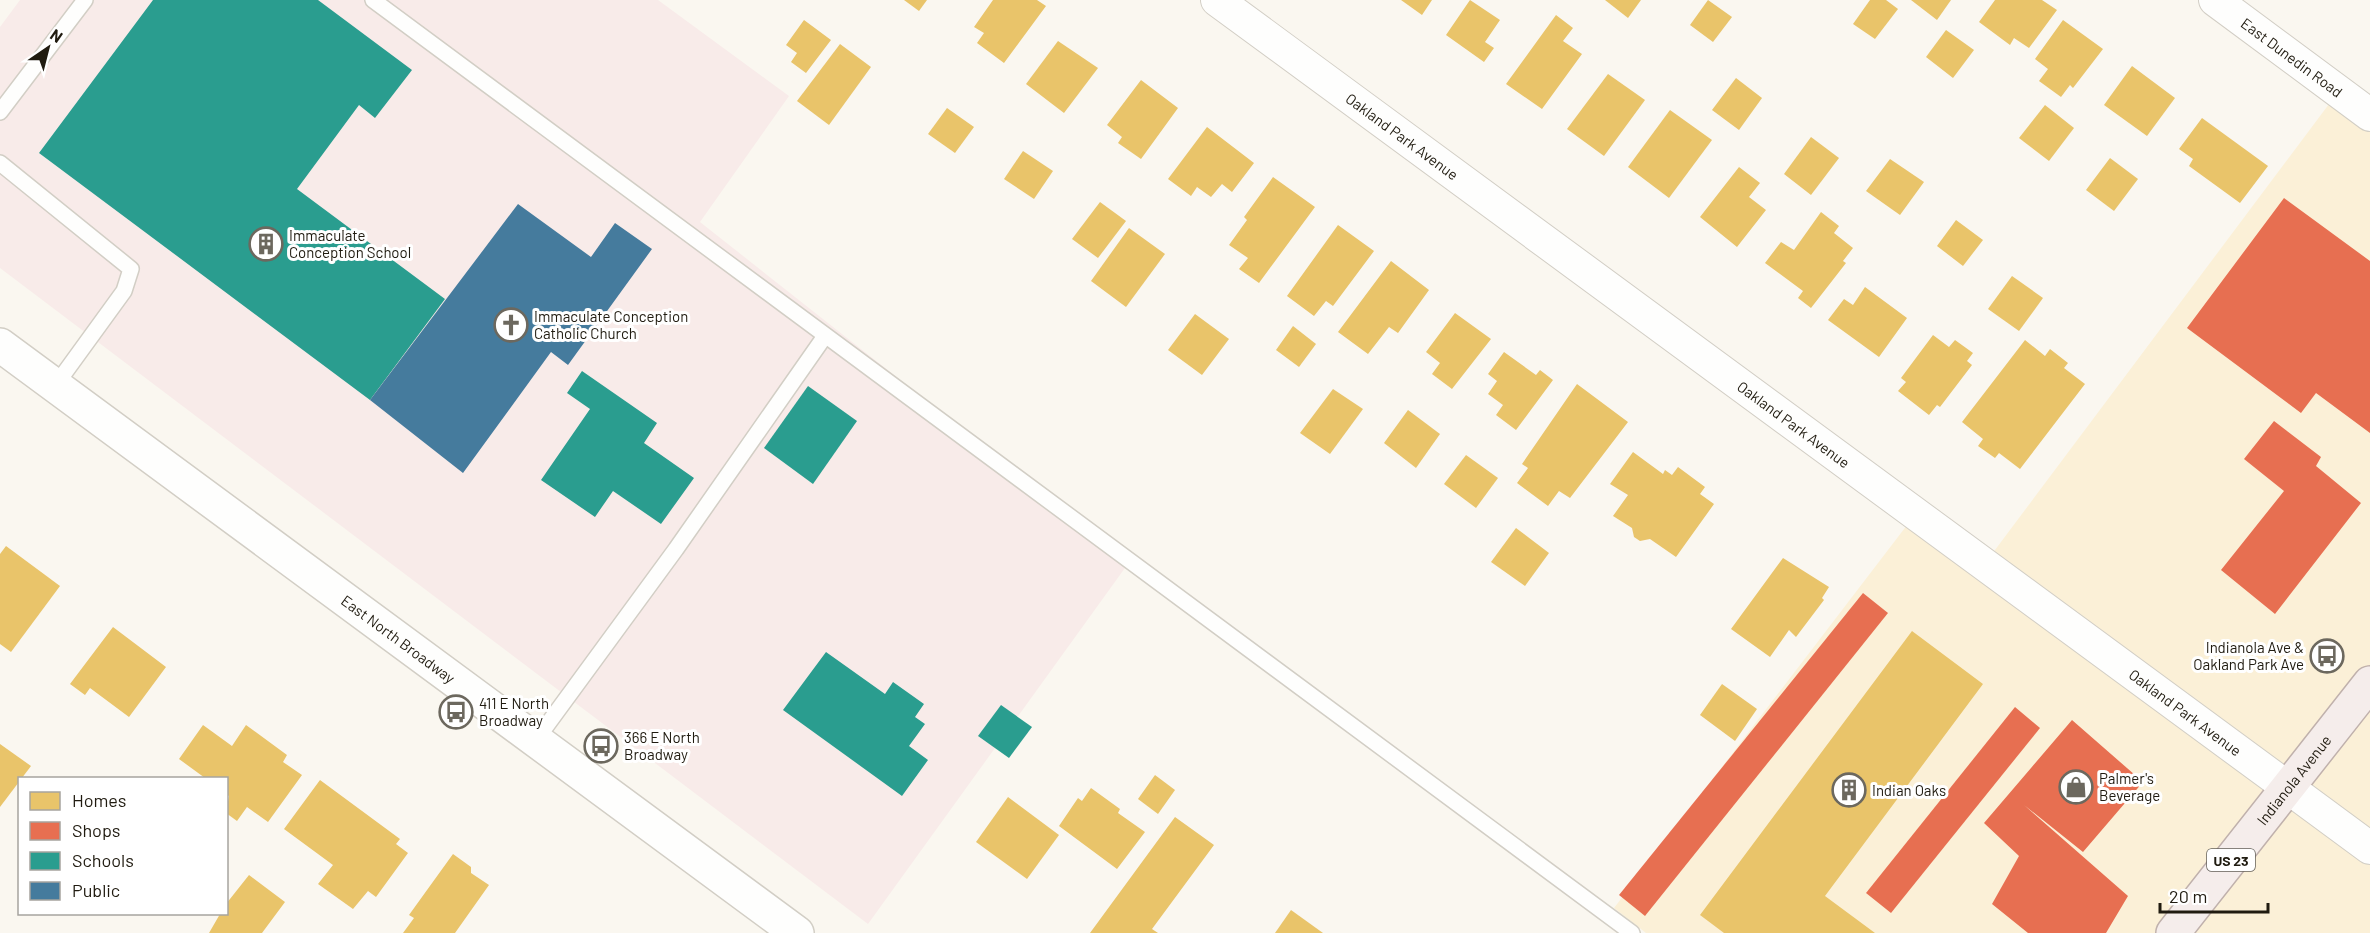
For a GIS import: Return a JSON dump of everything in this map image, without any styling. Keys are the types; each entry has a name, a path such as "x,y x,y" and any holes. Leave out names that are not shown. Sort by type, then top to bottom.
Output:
{"main road":[{"name":"East North Broadway","path":"0,345 797,933"},
{"name":"Indianola Avenue","path":"2173,933 2370,683"}],"street":[{"name":"Oakland Park Avenue","path":"1217,0 2370,848"},
{"name":"East Dunedin Road","path":"2215,0 2370,116"}],"lane":[{"path":"0,112 85,0"},
{"path":"372,0 1632,933"},
{"path":"0,163 131,269 124,291 55,386"},
{"path":"536,740 676,549 825,336"}],"shaded area":[{"path":"20,0 658,0 789,96 700,222 1130,561 868,924 0,268 0,27"},
{"path":"2338,92 2370,115 2370,933 1646,933 1614,908 1914,516 1986,562"}],"building: Homes":[{"path":"904,0 927,0 919,11"},
{"path":"993,0 1037,0 1046,6 1004,63 977,43 984,33 974,27"},
{"path":"1401,0 1432,0 1422,15"},
{"path":"1470,0 1500,20 1485,42 1494,48 1484,62 1446,35"},
{"path":"1605,0 1641,0 1628,18"},
{"path":"1708,0 1732,17 1713,42 1690,25"},
{"path":"1870,0 1886,0 1898,9 1875,39 1853,24"},
{"path":"1911,0 1951,0 1937,20"},
{"path":"1995,0 2042,0 2057,10 2029,48 2014,38 2010,45 1979,22"},
{"path":"1556,15 1573,28 1563,41 1582,54 1542,109 1506,84"},
{"path":"804,20 831,40 806,73 791,62 797,53 786,45"},
{"path":"2063,20 2103,49 2073,88 2070,85 2061,97 2039,81 2048,69 2035,59"},
{"path":"1946,30 1974,50 1953,78 1926,57"},
{"path":"1058,41 1098,68 1064,113 1026,84"},
{"path":"840,44 871,67 829,125 797,101"},
{"path":"2132,66 2175,98 2147,136 2104,105"},
{"path":"1608,74 1645,100 1604,156 1567,129"},
{"path":"1736,78 1762,98 1739,130 1712,110"},
{"path":"1141,80 1178,108 1141,159 1118,143 1122,137 1107,125"},
{"path":"2045,105 2074,128 2049,161 2019,138"},
{"path":"947,108 974,127 955,153 928,134"},
{"path":"1670,110 1712,140 1669,198 1628,167"},
{"path":"2202,118 2268,166 2240,203 2189,166 2193,159 2179,149"},
{"path":"1207,127 1254,163 1232,192 1222,184 1211,197 1197,187 1191,196 1168,179"},
{"path":"1811,137 1839,158 1811,195 1784,174"},
{"path":"1023,151 1053,171 1034,199 1004,179"},
{"path":"2110,158 2138,179 2114,211 2086,190"},
{"path":"1890,159 1924,182 1900,215 1866,191"},
{"path":"1739,167 1760,183 1749,197 1766,210 1737,247 1700,217"},
{"path":"1273,177 1315,207 1259,283 1239,269 1248,258 1229,245 1247,220 1244,217"},
{"path":"1100,202 1126,221 1098,258 1072,239"},
{"path":"1821,212 1839,226 1834,233 1853,248 1843,261 1846,263 1811,308 1798,298 1803,291 1765,263 1781,242 1794,250"},
{"path":"1956,220 1983,240 1963,266 1937,246"},
{"path":"1338,225 1374,251 1333,306 1326,301 1314,316 1287,296"},
{"path":"1129,228 1165,254 1126,307 1091,281"},
{"path":"1391,261 1429,290 1398,333 1389,327 1368,354 1338,332"},
{"path":"2012,276 2043,298 2019,331 1988,309"},
{"path":"1865,287 1907,318 1879,357 1828,320 1844,299 1853,305"},
{"path":"1455,313 1491,339 1452,389 1432,374 1440,363 1426,352"},
{"path":"1195,314 1229,339 1202,375 1168,350"},
{"path":"1293,326 1316,344 1299,367 1276,350"},
{"path":"1933,335 1949,347 1955,340 1973,353 1967,361 1972,365 1940,407 1937,405 1929,415 1898,391 1906,382 1901,378"},
{"path":"2025,340 2045,356 2050,349 2068,363 2064,368 2085,384 2020,469 1999,453 1995,458 1978,446 1983,439 1962,422"},
{"path":"1504,352 1536,375 1540,370 1553,380 1516,430 1496,415 1503,405 1488,394 1497,381 1488,374"},
{"path":"1577,384 1628,422 1570,498 1559,491 1548,506 1517,483 1528,468 1522,464"},
{"path":"1333,389 1363,409 1330,454 1300,433"},
{"path":"1408,410 1440,434 1416,468 1384,443"},
{"path":"1633,452 1663,474 1665,470 1672,475 1678,467 1705,487 1700,494 1714,504 1676,557 1650,539 1640,541 1634,537 1632,528 1613,516 1628,495 1610,484"},
{"path":"1466,455 1498,478 1476,508 1444,484"},
{"path":"1516,528 1549,553 1525,586 1491,562"},
{"path":"6,546 60,586 11,652 0,644 0,554"},
{"path":"1783,558 1829,587 1822,598 1824,600 1796,637 1789,630 1770,657 1731,629"},
{"path":"113,627 166,667 129,717 90,688 85,695 70,684"},
{"name":"Indian Oaks","path":"1912,631 1983,684 1825,896 1875,933 1724,933 1700,915"},
{"path":"1722,684 1757,709 1735,741 1700,715"},
{"path":"203,725 232,746 246,725 287,755 283,762 302,775 268,822 247,807 237,821 228,814 228,777 204,777 179,759"},
{"path":"0,744 31,766 23,777 18,777 18,783 0,807"},
{"path":"1155,775 1175,790 1158,814 1138,799"},
{"path":"320,780 400,839 396,844 408,853 376,897 368,891 353,909 318,884 333,865 284,829"},
{"path":"1091,788 1120,809 1118,813 1145,832 1117,869 1059,826 1078,798 1082,801"},
{"path":"1008,797 1059,835 1027,879 976,842"},
{"path":"1175,817 1214,845 1152,929 1158,933 1090,933"},
{"path":"453,854 471,867 471,873 489,885 455,933 403,933 414,918 409,915"},
{"path":"249,875 285,902 262,933 209,933 219,915 228,915 228,901"},
{"path":"1291,910 1323,933 1275,933"}],"building: Shops":[{"path":"2284,198 2370,261 2370,433 2316,393 2301,413 2187,328"},
{"path":"2274,421 2321,457 2316,466 2361,503 2275,614 2221,570 2284,491 2244,459"},
{"path":"1863,593 1888,613 1645,916 1619,895"},
{"path":"2015,707 2040,728 1891,913 1866,893"},
{"path":"2072,720 2143,782 2083,852 2024,805 2128,896 2106,933 2028,933 1992,904 2019,856 1984,823"}],"building: Schools":[{"name":"Immaculate Conception School","path":"153,0 318,0 412,70 375,118 359,105 297,189 445,299 370,400 39,153"},
{"path":"582,371 657,423 644,443 694,478 661,524 613,491 595,517 541,480 590,409 567,393"},
{"path":"808,386 857,421 813,484 764,448"},
{"path":"826,652 885,694 893,682 924,704 915,717 925,724 909,746 928,760 902,796 783,710"},
{"path":"1001,705 1032,727 1009,758 978,736"}],"building: Public":[{"name":"Immaculate Conception Catholic Church","path":"518,204 591,257 615,223 652,249 568,365 551,352 463,473 370,400"}],"place":[{"name":"Immaculate Conception School","path":"266,244"},
{"name":"Immaculate Conception Catholic Church","path":"511,325"},
{"name":"Indianola Ave & Oakland Park Ave","path":"2327,656"},
{"name":"411 E North Broadway","path":"456,712"},
{"name":"366 E North Broadway","path":"601,746"},
{"name":"Palmer's Beverage","path":"2076,787"},
{"name":"Indian Oaks","path":"1849,790"}]}
